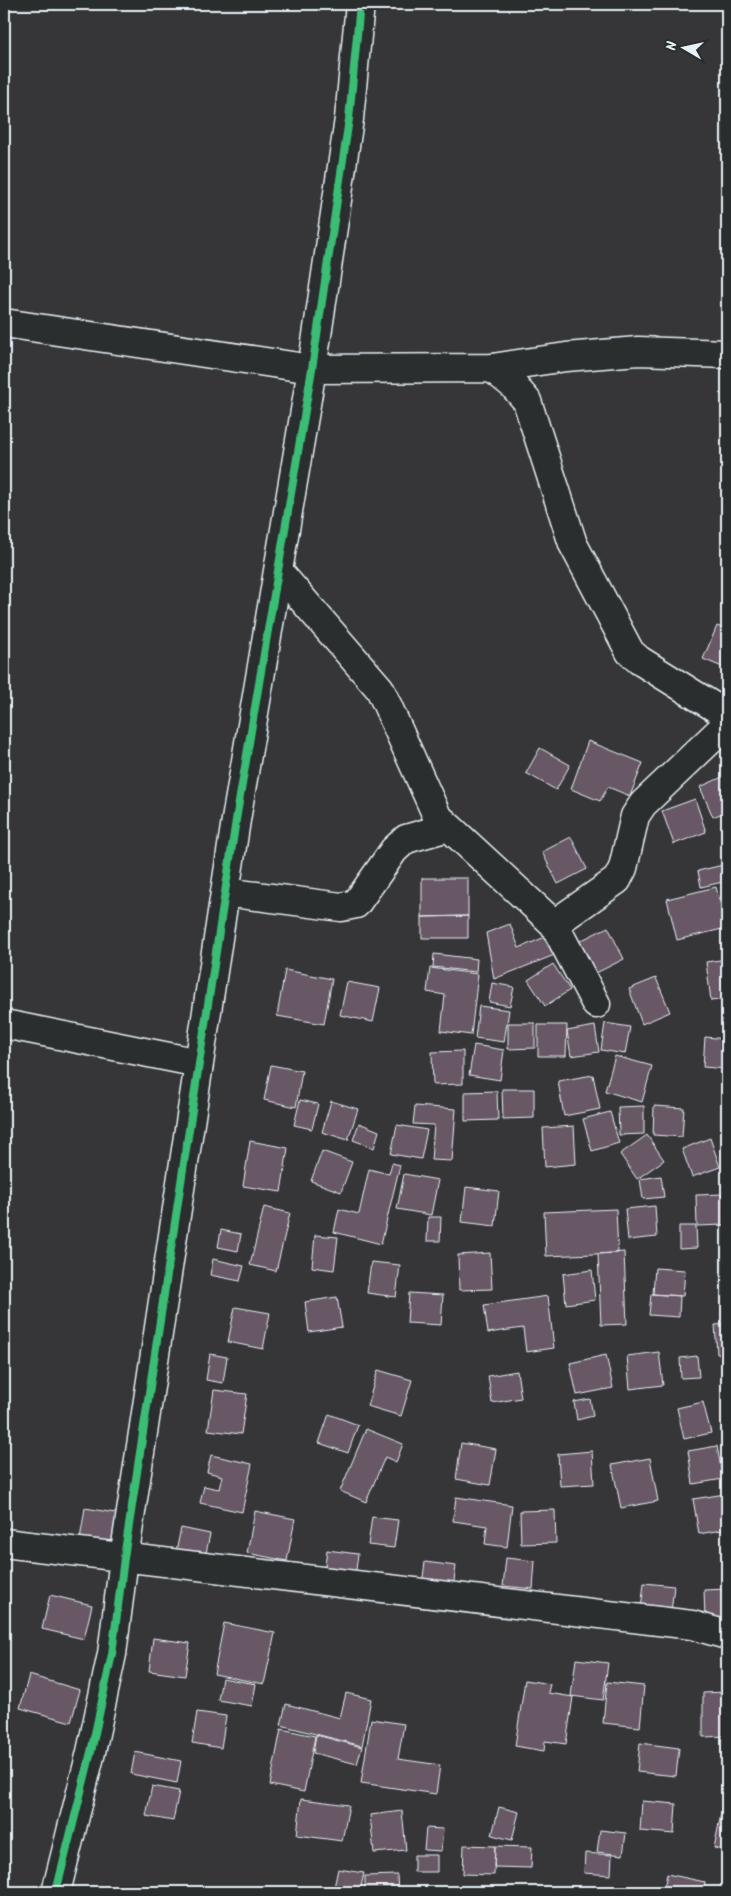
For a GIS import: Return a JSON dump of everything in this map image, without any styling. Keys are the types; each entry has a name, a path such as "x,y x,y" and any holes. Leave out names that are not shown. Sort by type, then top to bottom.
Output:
{"street":[{"path":"56,1892 91,1752 112,1654 124,1558 225,892 312,369 349,119 360,4"},
{"path":"4,323 312,369 492,368 566,357 638,351 727,354"},
{"path":"492,368 513,385 527,401 573,544 630,652 639,660 727,715"},
{"path":"278,571 380,689 437,816 554,924 596,1004"},
{"path":"554,924 617,880 623,868 635,816 643,804 727,724"},
{"path":"225,892 341,907 356,904 394,850 406,839 448,827"},
{"path":"4,1024 199,1063"},
{"path":"4,1543 692,1625 727,1635"}],"building":[{"path":"717,626 727,630 727,669 703,659"},
{"path":"588,741 643,763 630,796 608,787 600,801 571,789"},
{"path":"540,748 570,765 556,790 526,773"},
{"path":"727,775 727,811 713,817 700,787"},
{"path":"695,799 706,832 674,844 662,811"},
{"path":"571,837 587,869 558,884 542,852"},
{"path":"727,864 727,881 701,887 698,871"},
{"path":"422,878 468,878 468,916 422,917"},
{"path":"716,887 726,928 677,940 667,899"},
{"path":"468,916 468,938 422,938 422,917"},
{"path":"510,924 519,948 550,935 557,954 494,979 486,933"},
{"path":"608,927 624,959 594,974 578,942"},
{"path":"434,954 477,959 476,972 433,967"},
{"path":"727,959 727,999 711,1001 706,962"},
{"path":"553,964 570,990 545,1006 528,980"},
{"path":"430,968 478,974 471,1035 441,1031 445,995 427,992"},
{"path":"285,970 332,979 324,1024 277,1016"},
{"path":"656,978 670,1012 642,1024 629,989"},
{"path":"347,982 380,988 373,1022 340,1015"},
{"path":"492,983 514,987 510,1006 489,1002"},
{"path":"479,1006 509,1010 504,1042 475,1038"},
{"path":"508,1023 535,1023 535,1048 508,1049"},
{"path":"605,1023 630,1027 625,1054 601,1050"},
{"path":"538,1025 567,1025 566,1056 538,1056"},
{"path":"595,1026 599,1052 571,1056 567,1031"},
{"path":"705,1037 727,1039 727,1069 703,1067"},
{"path":"474,1045 504,1050 500,1080 469,1075"},
{"path":"463,1051 463,1084 433,1085 432,1052"},
{"path":"615,1056 652,1066 642,1102 605,1091"},
{"path":"271,1065 302,1071 296,1107 264,1100"},
{"path":"593,1075 600,1109 564,1116 558,1081"},
{"path":"727,1077 727,1105 722,1104"},
{"path":"502,1089 534,1089 534,1118 503,1119"},
{"path":"497,1091 498,1120 465,1121 465,1092"},
{"path":"300,1100 318,1104 312,1129 294,1125"},
{"path":"331,1101 358,1109 348,1140 322,1132"},
{"path":"415,1106 456,1109 452,1161 431,1160 434,1125 413,1124"},
{"path":"644,1106 644,1134 619,1135 618,1107"},
{"path":"654,1106 684,1108 682,1137 653,1135"},
{"path":"610,1112 619,1143 592,1151 583,1119"},
{"path":"359,1123 379,1131 374,1148 353,1140"},
{"path":"397,1125 427,1130 421,1159 391,1154"},
{"path":"574,1126 576,1164 545,1167 543,1128"},
{"path":"647,1135 664,1160 637,1179 620,1154"},
{"path":"710,1138 720,1167 692,1177 682,1149"},
{"path":"250,1141 288,1148 281,1192 243,1186"},
{"path":"322,1151 352,1162 341,1192 311,1181"},
{"path":"392,1163 400,1165 381,1244 334,1232 339,1209 359,1214 369,1169 389,1174"},
{"path":"404,1174 438,1180 431,1215 397,1209"},
{"path":"661,1176 664,1197 643,1199 640,1179"},
{"path":"466,1187 499,1191 495,1226 462,1222"},
{"path":"724,1194 725,1225 697,1226 696,1195"},
{"path":"655,1206 657,1237 628,1240 625,1209"},
{"path":"264,1207 290,1213 276,1271 250,1265"},
{"path":"616,1209 618,1253 546,1256 544,1212"},
{"path":"428,1217 441,1217 440,1241 427,1241"},
{"path":"679,1226 696,1226 697,1248 679,1249"},
{"path":"221,1230 241,1234 238,1251 218,1247"},
{"path":"315,1235 338,1237 334,1270 312,1267"},
{"path":"624,1252 627,1324 601,1325 598,1254"},
{"path":"490,1253 492,1289 459,1290 458,1255"},
{"path":"213,1259 244,1266 240,1281 210,1275"},
{"path":"371,1262 400,1265 396,1297 367,1293"},
{"path":"655,1268 685,1270 683,1296 653,1294"},
{"path":"592,1270 595,1300 566,1304 563,1274"},
{"path":"409,1293 443,1295 441,1325 407,1323"},
{"path":"651,1294 680,1296 679,1317 649,1315"},
{"path":"548,1296 554,1348 526,1352 523,1328 488,1333 484,1305"},
{"path":"337,1297 342,1327 309,1332 305,1302"},
{"path":"235,1307 270,1313 263,1349 228,1342"},
{"path":"727,1324 727,1353 717,1354 715,1325"},
{"path":"659,1352 663,1385 630,1389 627,1356"},
{"path":"210,1354 227,1357 223,1383 206,1380"},
{"path":"606,1355 613,1388 577,1395 570,1363"},
{"path":"697,1356 699,1377 681,1378 680,1358"},
{"path":"378,1370 412,1380 401,1416 367,1406"},
{"path":"517,1371 521,1398 492,1403 488,1376"},
{"path":"214,1390 247,1394 241,1434 208,1430"},
{"path":"590,1399 593,1416 577,1420 574,1402"},
{"path":"703,1402 711,1433 684,1439 677,1408"},
{"path":"329,1414 358,1425 348,1453 319,1443"},
{"path":"366,1429 403,1444 396,1462 385,1457 366,1502 340,1491"},
{"path":"461,1443 496,1449 490,1485 456,1479"},
{"path":"717,1446 723,1479 693,1484 688,1451"},
{"path":"592,1451 594,1484 560,1486 558,1454"},
{"path":"211,1455 252,1464 242,1512 200,1503 204,1486 219,1489 222,1476 207,1472"},
{"path":"650,1458 658,1501 621,1508 612,1465"},
{"path":"725,1494 727,1529 699,1534 693,1499"},
{"path":"456,1497 512,1505 507,1547 485,1544 487,1526 453,1521"},
{"path":"85,1508 121,1514 117,1545 80,1539"},
{"path":"555,1510 556,1543 521,1544 520,1511"},
{"path":"255,1511 295,1519 287,1561 247,1553"},
{"path":"372,1517 398,1520 394,1548 368,1545"},
{"path":"181,1528 210,1534 204,1563 175,1556"},
{"path":"327,1550 358,1554 354,1585 323,1581"},
{"path":"506,1558 535,1561 533,1589 503,1586"},
{"path":"425,1562 456,1566 452,1596 421,1592"},
{"path":"644,1583 674,1586 670,1621 640,1618"},
{"path":"727,1589 727,1618 705,1619 704,1590"},
{"path":"50,1595 92,1605 84,1639 42,1629"},
{"path":"224,1623 275,1633 264,1684 214,1674"},
{"path":"153,1638 190,1643 185,1676 149,1671"},
{"path":"576,1659 608,1663 603,1700 571,1696"},
{"path":"29,1675 80,1690 71,1722 20,1708"},
{"path":"222,1678 256,1684 252,1706 218,1700"},
{"path":"525,1680 550,1684 548,1693 573,1697 566,1744 545,1741 544,1751 515,1746"},
{"path":"726,1681 727,1736 703,1737 703,1693 726,1692"},
{"path":"607,1682 644,1686 640,1727 603,1723"},
{"path":"346,1693 371,1699 362,1746 281,1725 286,1704 340,1718"},
{"path":"197,1712 226,1716 221,1748 192,1743"},
{"path":"4,1717 12,1719 5,1748 4,1747"},
{"path":"371,1719 404,1724 398,1759 440,1765 436,1794 361,1783"},
{"path":"281,1729 315,1736 304,1792 270,1785"},
{"path":"316,1735 362,1747 357,1764 313,1753"},
{"path":"640,1743 679,1748 676,1776 637,1772"},
{"path":"135,1752 181,1761 177,1783 131,1774"},
{"path":"727,1771 727,1800 724,1800"},
{"path":"152,1786 179,1791 173,1821 146,1816"},
{"path":"301,1799 349,1805 342,1841 297,1835"},
{"path":"642,1801 676,1804 674,1834 640,1831"},
{"path":"499,1807 519,1812 512,1840 492,1835"},
{"path":"402,1811 406,1850 374,1853 370,1815"},
{"path":"721,1814 727,1815 727,1851 714,1848"},
{"path":"426,1828 443,1829 441,1851 424,1850"},
{"path":"600,1830 626,1833 623,1855 597,1852"},
{"path":"464,1845 495,1846 494,1875 463,1874"},
{"path":"495,1846 532,1847 531,1868 494,1867"},
{"path":"585,1853 612,1855 611,1875 584,1873"},
{"path":"414,1855 437,1855 437,1872 414,1872"},
{"path":"338,1869 364,1873 360,1892 333,1892"},
{"path":"667,1874 705,1882 703,1892 663,1892"},
{"path":"397,1875 398,1892 365,1892 365,1876"}],"cycle path":[{"path":"56,1892 91,1752 112,1654 124,1558 236,820 312,369 349,119 360,4"}]}
